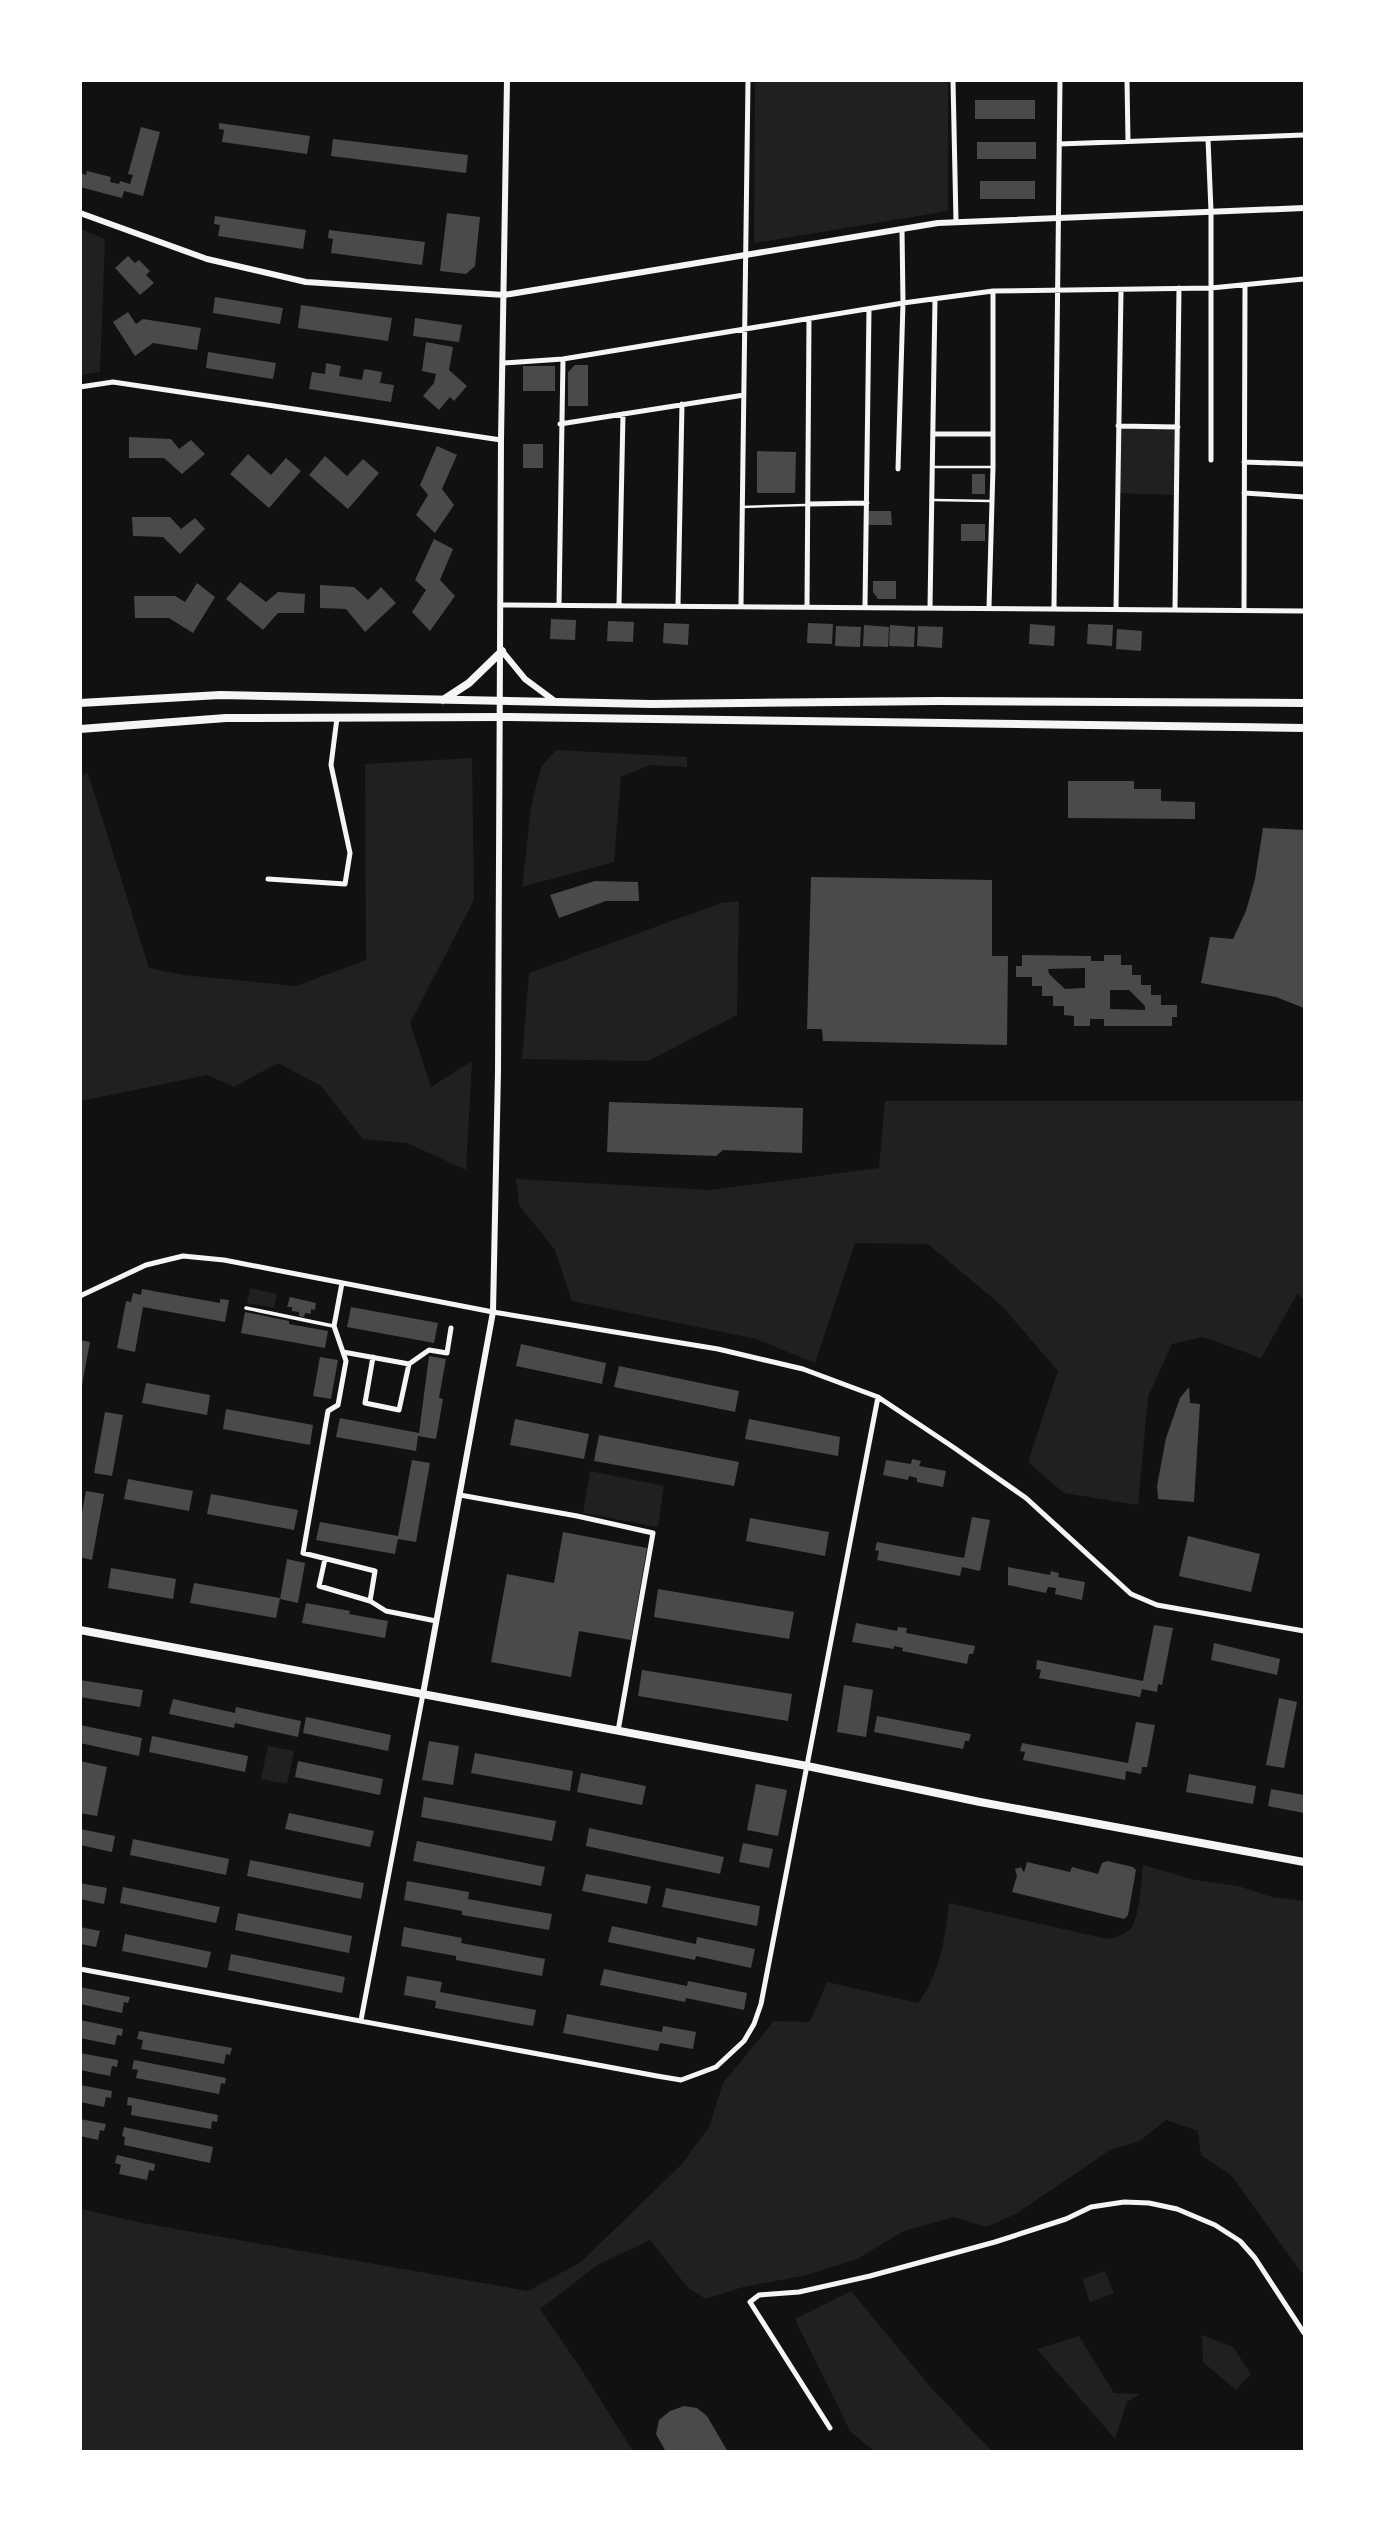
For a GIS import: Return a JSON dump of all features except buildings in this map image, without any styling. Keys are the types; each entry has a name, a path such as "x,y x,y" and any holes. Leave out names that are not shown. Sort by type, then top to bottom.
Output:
{"main road":[{"path":"442,701 469,683 502,651"},
{"path":"80,703 220,695 502,702 1304,703"},
{"path":"80,729 226,718 501,716 1304,728"},
{"path":"80,1630 1304,1862"}],"street":[{"path":"361,2020 493,1312 502,702 501,440 508,80"},
{"path":"741,606 748,80"},
{"path":"953,80 956,222"},
{"path":"1054,607 1060,80"},
{"path":"1127,80 1128,141"},
{"path":"1059,144 1304,135"},
{"path":"1208,139 1212,211 1211,460"},
{"path":"80,213 207,259 306,282 504,295 938,223 1304,208"},
{"path":"898,470 903,303 902,229"},
{"path":"504,363 563,359 903,303 993,291 1211,288 1304,279"},
{"path":"1244,610 1245,285"},
{"path":"1175,609 1179,288"},
{"path":"989,607 993,467 993,291"},
{"path":"1116,608 1121,291"},
{"path":"930,607 935,299"},
{"path":"865,606 869,310"},
{"path":"807,606 809,320"},
{"path":"559,605 563,359"},
{"path":"80,387 113,383 501,440"},
{"path":"560,424 744,395"},
{"path":"678,606 682,404"},
{"path":"619,605 623,414"},
{"path":"1118,426 1178,427"},
{"path":"933,434 992,434"},
{"path":"1244,462 1304,464"},
{"path":"1244,493 1304,498"},
{"path":"808,505 867,503"},
{"path":"502,605 1054,607 1304,611"},
{"path":"502,651 525,678 558,702"},
{"path":"268,879 345,884 350,853 331,765 337,718"},
{"path":"80,1296 146,1265 183,1256 224,1260 493,1312 718,1349 803,1369 878,1397 1026,1498 1131,1594 1157,1605 1304,1631"},
{"path":"342,1283 334,1326 346,1361 338,1405 328,1411 303,1553 375,1571 370,1601"},
{"path":"246,1308 334,1326"},
{"path":"373,1357 365,1403 399,1410 409,1364 429,1350 447,1353 451,1328"},
{"path":"343,1352 409,1364"},
{"path":"80,1969 681,2080 716,2067 744,2041 761,2004 878,1397"},
{"path":"460,1495 653,1533 618,1731"},
{"path":"325,1559 319,1586 370,1601 386,1611 436,1621"},
{"path":"830,2428 750,2302 759,2295 799,2292 995,2242 1066,2219 1091,2207 1124,2202 1149,2203 1177,2209 1216,2225 1240,2241 1255,2258 1304,2333"}],"lane":[{"path":"931,467 993,467"},
{"path":"931,500 992,501"},
{"path":"742,507 808,505"}],"shaded area":[{"path":"755,81 948,81 948,211 754,243"},
{"path":"81,229 105,239 100,372 81,375"},
{"path":"1120,428 1176,429 1175,495 1118,493"},
{"path":"556,750 687,757 687,767 650,765 621,777 614,862 522,887 531,807 541,767"},
{"path":"472,758 474,900 410,1023 431,1087 472,1061 466,1170 407,1143 363,1139 321,1086 278,1063 234,1087 207,1075 81,1101 81,775 88,773 149,968 183,975 296,986 366,960 365,764"},
{"path":"739,901 737,1015 648,1061 522,1059 529,973 721,903"},
{"path":"885,1101 1304,1101 1304,1300 1297,1294 1261,1358 1203,1337 1172,1344 1148,1397 1138,1505 1064,1493 1028,1462 1058,1371 1001,1305 928,1244 855,1243 815,1363 756,1339 572,1301 555,1250 519,1205 516,1179 710,1190 879,1168"},
{"path":"250,1288 277,1294 274,1308 247,1303"},
{"path":"590,1471 664,1486 658,1527 583,1513"},
{"path":"268,1746 294,1751 287,1784 261,1779"},
{"path":"1143,1865 1195,1880 1238,1886 1272,1897 1304,1901 1304,2276 1231,2175 1201,2155 1198,2131 1166,2120 1140,2141 1110,2150 1016,2214 986,2227 954,2217 904,2231 857,2259 807,2275 743,2287 706,2299 688,2288 650,2240 599,2264 540,2309 633,2451 81,2451 81,2209 142,2223 528,2291 581,2262 681,2165 709,2127 723,2083 774,2021 810,2022 827,1982 918,2003 936,1968 949,1903 1107,1939 1121,1935 1130,1930 1135,1921"},
{"path":"1105,2271 1114,2293 1090,2302 1082,2279"},
{"path":"851,2291 933,2390 992,2451 874,2451 850,2431 795,2319"},
{"path":"1202,2335 1233,2347 1251,2374 1236,2390 1203,2362"},
{"path":"1079,2336 1114,2393 1140,2394 1127,2402 1115,2439 1037,2349"}]}
